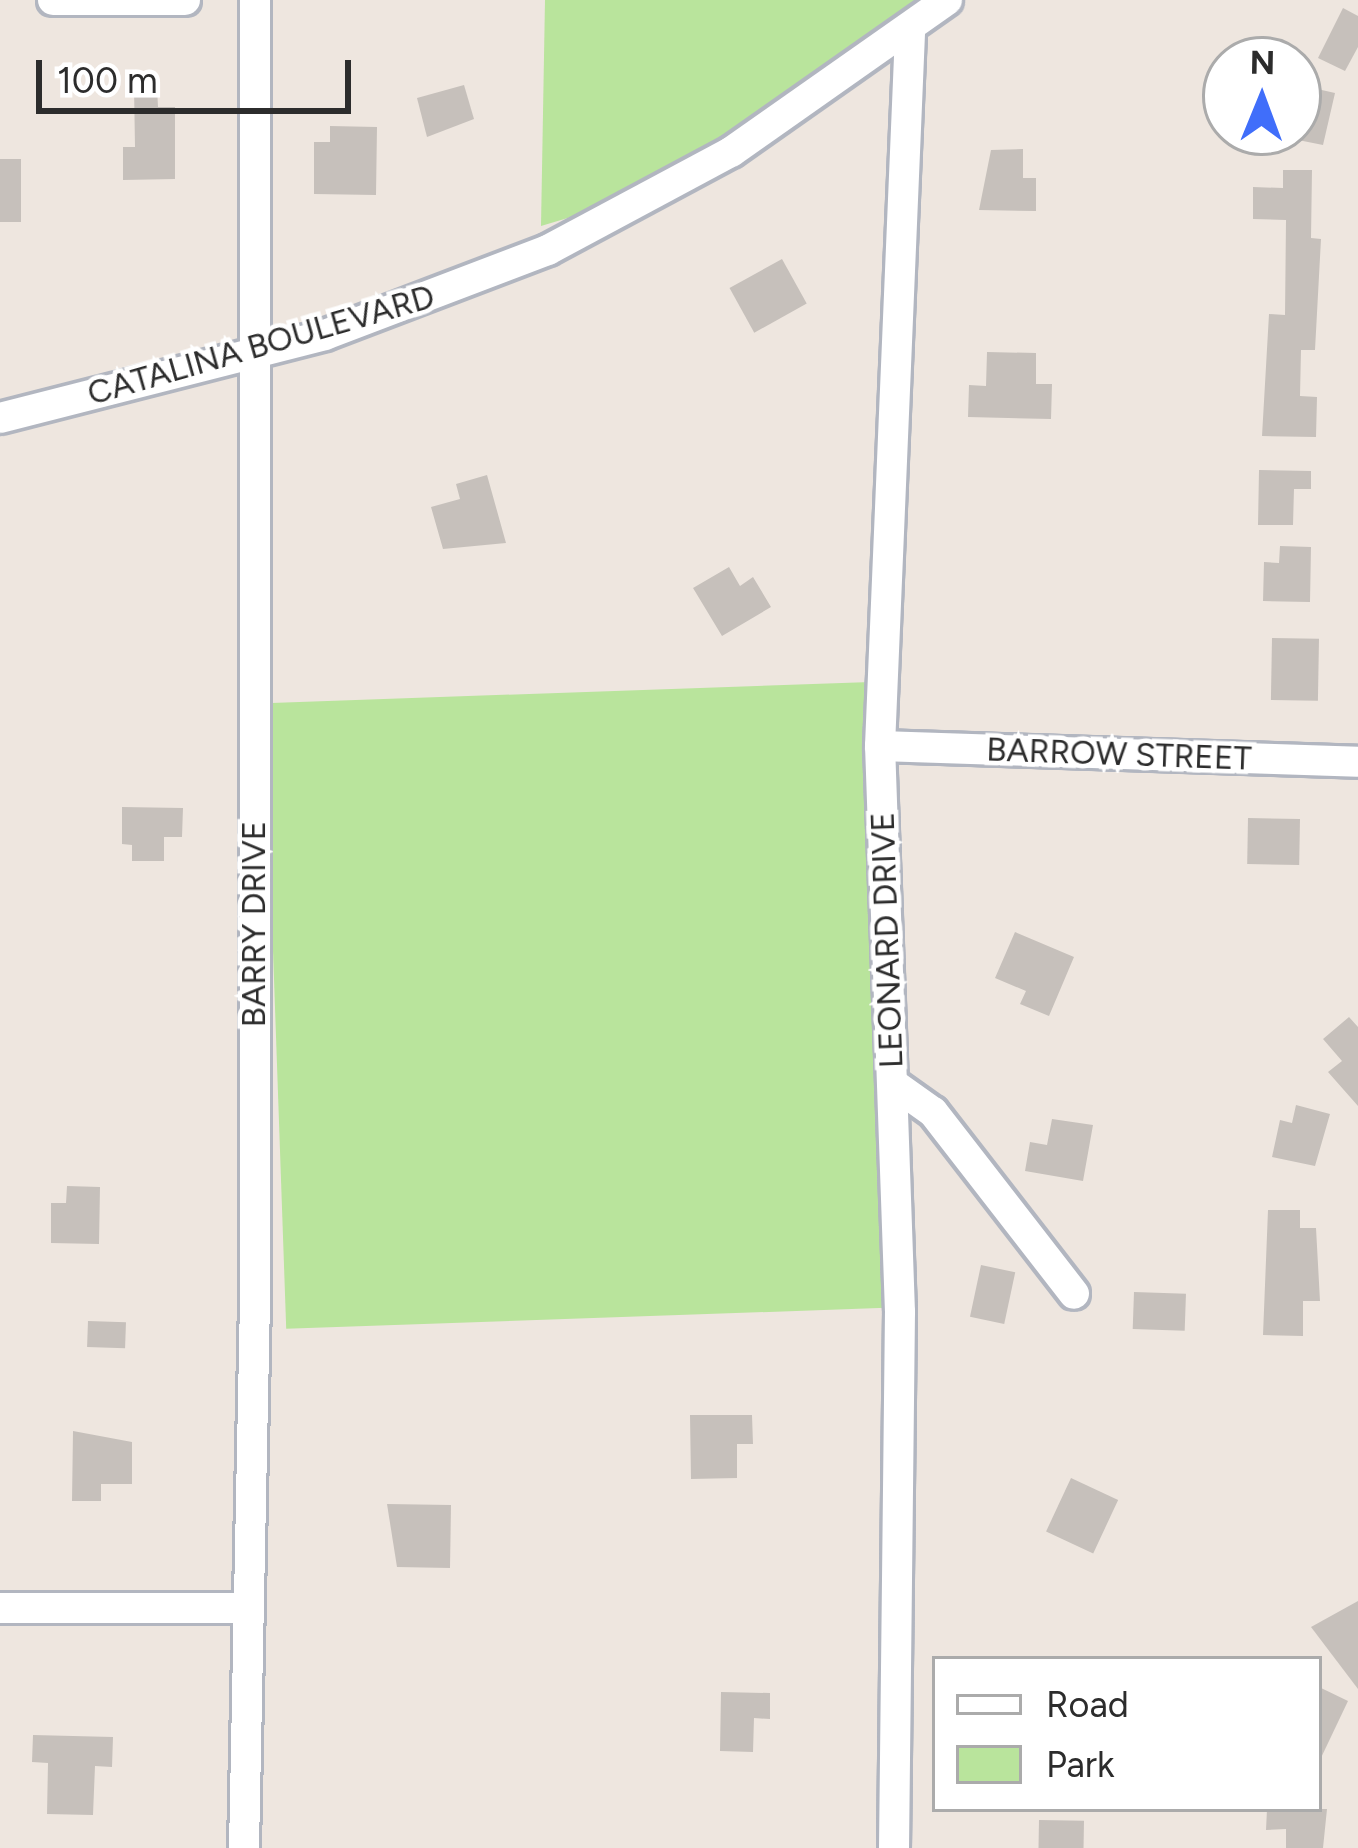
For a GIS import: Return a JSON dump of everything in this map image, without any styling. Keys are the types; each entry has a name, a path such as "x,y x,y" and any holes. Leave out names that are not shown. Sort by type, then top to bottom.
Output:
{"street":[{"path":"53,0 184,0"},
{"name":"BARRY DRIVE","path":"244,1848 244,1608 255,1299 253,0"},
{"name":"CATALINA BOULEVARD","path":"0,418 252,353 427,301 548,250 731,152 910,32 947,0"},
{"name":"LEONARD DRIVE","path":"894,1848 900,1312 880,746 910,32"},
{"name":"BARROW STREET","path":"880,746 1358,762"},
{"path":"892,1083 933,1112 1074,1294"},
{"path":"0,1608 244,1608"}],"green space":[{"path":"545,0 929,0 726,141 601,208 541,226"},
{"path":"871,682 893,1308 286,1329 264,703"}],"building":[{"path":"1343,8 1358,16 1358,47 1345,71 1322,60 1322,50"},
{"path":"464,85 474,119 427,137 417,98"},
{"path":"134,87 157,87 158,107 175,107 175,179 123,180 123,147 135,147"},
{"path":"1322,90 1335,93 1322,145"},
{"path":"330,126 377,127 376,195 314,194 314,142 330,142"},
{"path":"1023,149 1023,178 1036,178 1036,211 979,210 991,150"},
{"path":"0,159 21,159 21,222 0,222"},
{"path":"1283,170 1312,170 1311,238 1321,239 1315,350 1301,350 1300,396 1317,397 1316,437 1262,436 1269,314 1285,315 1286,220 1253,219 1253,187 1283,188"},
{"path":"782,259 807,304 754,333 730,288"},
{"path":"987,352 1036,353 1036,384 1052,384 1051,419 968,417 969,385 986,386"},
{"path":"1259,470 1311,471 1311,489 1294,489 1293,525 1258,525"},
{"path":"487,475 506,543 443,549 431,507 460,499 456,484"},
{"path":"1280,546 1311,547 1310,602 1263,601 1264,562 1279,563"},
{"path":"729,567 740,586 753,577 771,607 722,636 693,588"},
{"path":"1272,638 1319,639 1318,701 1271,700"},
{"path":"122,807 183,808 182,837 164,837 164,861 132,861 132,845 122,844"},
{"path":"1248,818 1300,819 1299,865 1247,864"},
{"path":"1015,932 1074,957 1049,1016 1020,1004 1026,991 995,978"},
{"path":"1349,1017 1358,1027 1358,1106 1328,1072 1342,1061 1323,1039"},
{"path":"1296,1105 1330,1114 1315,1166 1272,1157 1280,1120 1292,1123"},
{"path":"1052,1119 1093,1125 1083,1181 1025,1171 1030,1142 1047,1145"},
{"path":"67,1186 100,1187 99,1244 51,1243 51,1203 66,1203"},
{"path":"1268,1210 1300,1210 1300,1228 1316,1228 1320,1301 1303,1301 1303,1336 1263,1335"},
{"path":"981,1265 1015,1272 1004,1324 970,1317"},
{"path":"1134,1292 1186,1294 1185,1331 1133,1329"},
{"path":"88,1321 126,1322 125,1348 87,1347"},
{"path":"690,1415 752,1415 753,1444 737,1444 737,1478 691,1479"},
{"path":"73,1431 132,1442 132,1484 101,1484 101,1501 72,1501"},
{"path":"1071,1478 1118,1500 1093,1553 1046,1531"},
{"path":"387,1504 451,1505 450,1568 397,1567"},
{"path":"1358,1601 1358,1689 1311,1627"},
{"path":"1322,1688 1348,1701 1322,1756"},
{"path":"721,1692 770,1693 770,1719 754,1718 753,1752 720,1751"},
{"path":"33,1735 113,1737 112,1767 95,1766 93,1815 47,1814 48,1763 32,1762"},
{"path":"1327,1809 1323,1848 1286,1848 1286,1829 1266,1830 1267,1812"},
{"path":"1039,1820 1084,1821 1084,1848 1039,1848"}]}
